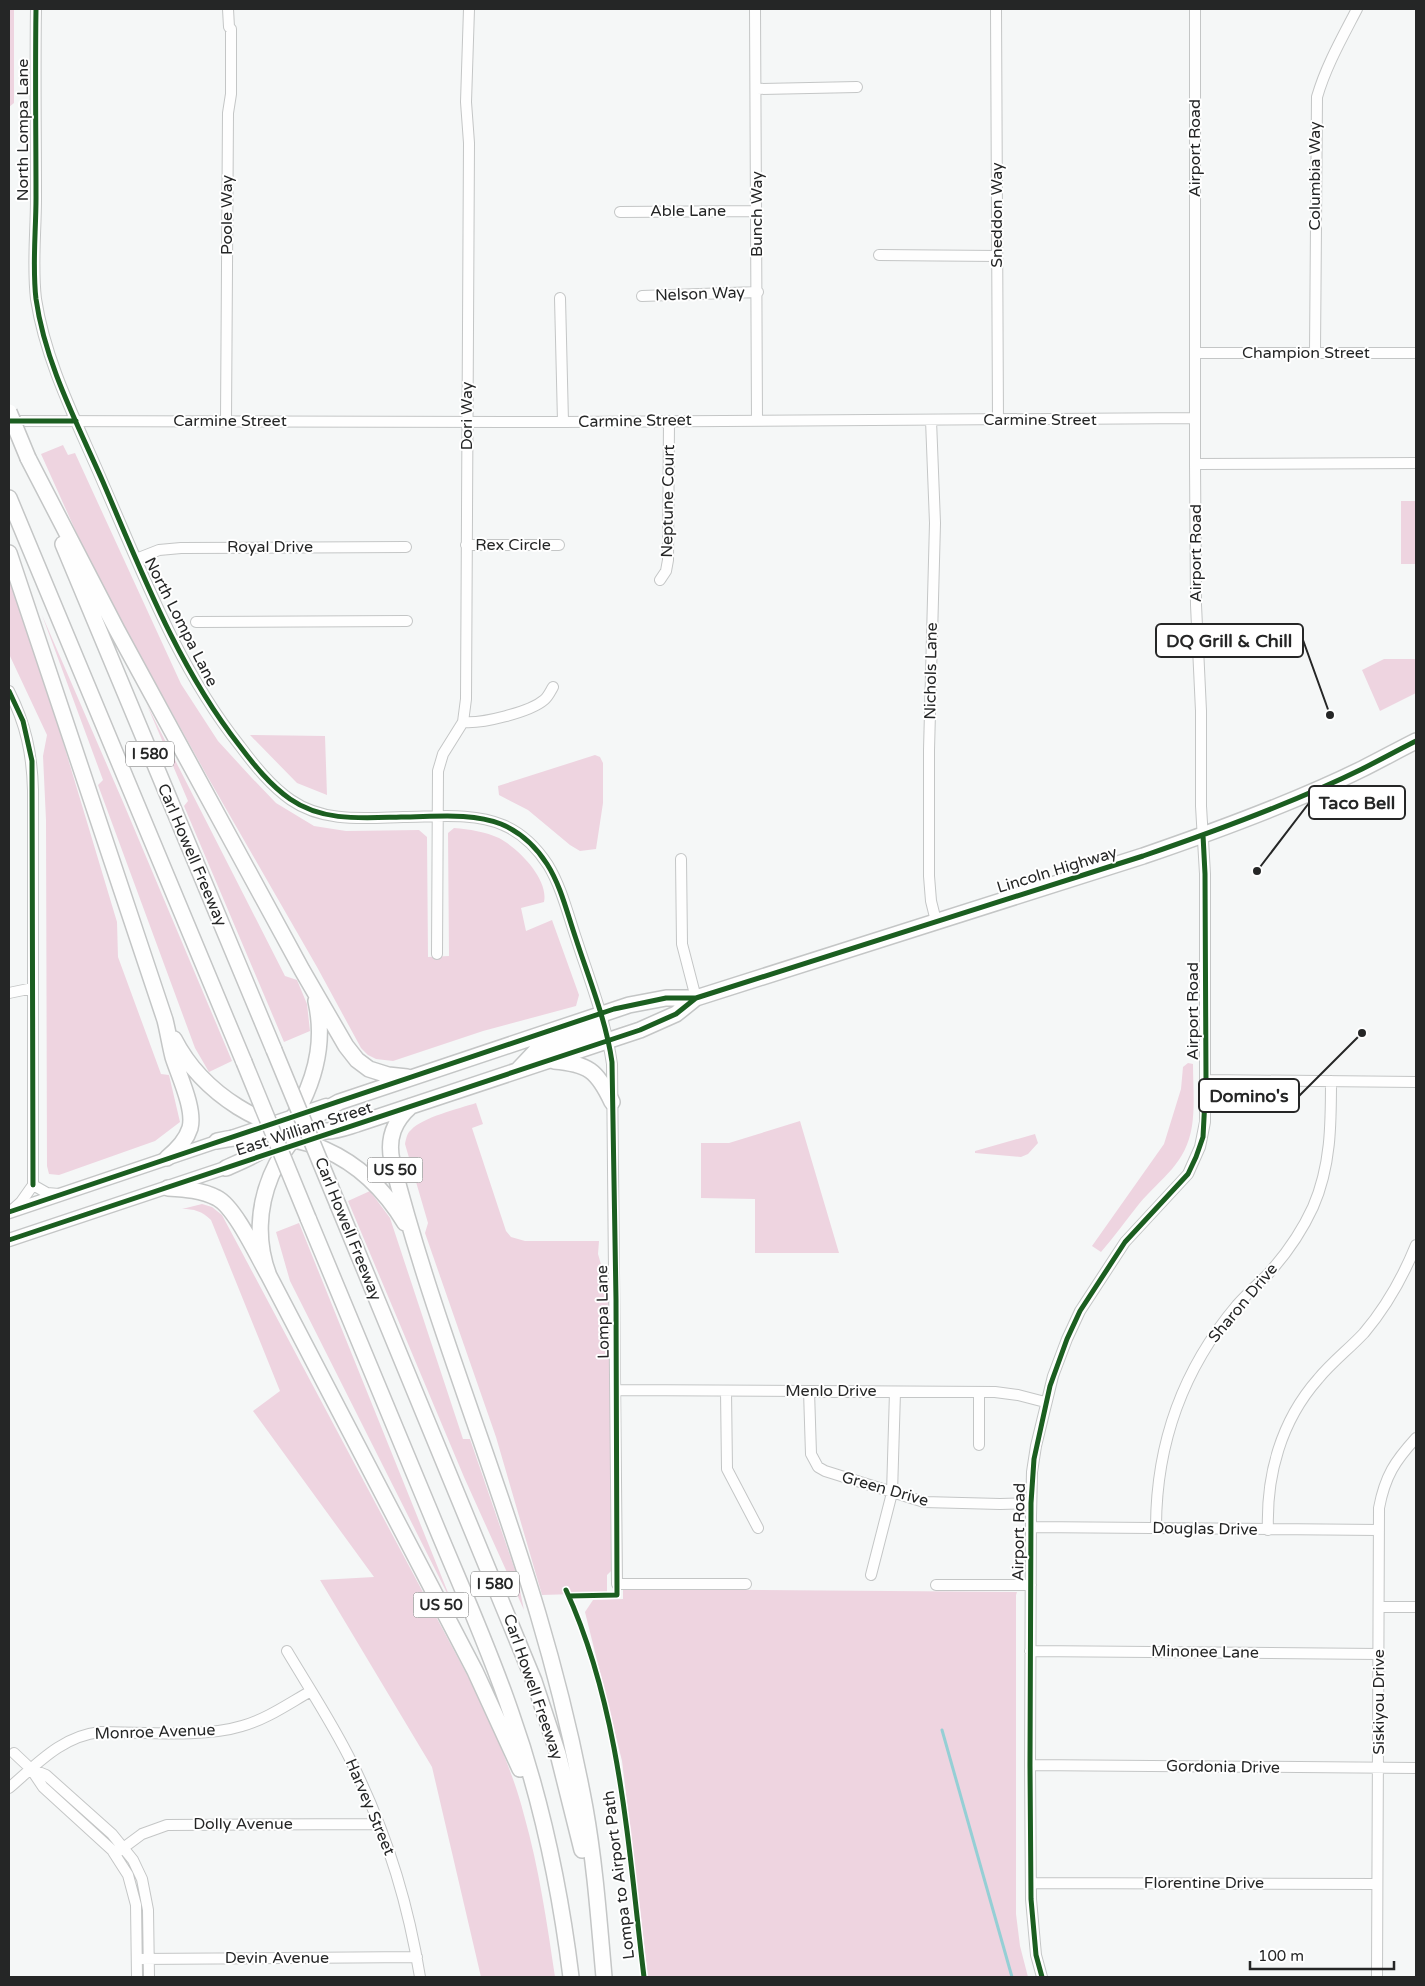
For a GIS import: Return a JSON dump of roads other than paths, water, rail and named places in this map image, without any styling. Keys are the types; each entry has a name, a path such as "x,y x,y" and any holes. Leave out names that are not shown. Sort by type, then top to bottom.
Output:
{"highway":[{"name":"Carl Howell Freeway","path":"9,412 509,1616 542,1704 571,1801 584,1860 604,1977"},
{"path":"28,458 117,630 302,970 346,1046 357,1060 376,1072 412,1077"},
{"name":"Carl Howell Freeway","path":"9,498 498,1678 523,1748 546,1836 563,1921 571,1977"},
{"path":"9,553 165,1020 190,1118 190,1126 185,1139 167,1158"},
{"name":"Lincoln Highway","path":"600,1014 655,999 673,997 696,998 1116,865 1203,835 1328,784 1416,741"},
{"path":"226,1168 262,1151 290,1133 314,1074 320,1043 317,1007 312,990 302,970"},
{"name":"Lincoln Highway","path":"608,1040 668,1019 696,998"},
{"path":"517,1071 542,1047 597,1028 600,1024 600,1014"},
{"name":"East William Street","path":"290,1133 324,1110 348,1098 600,1014"},
{"path":"165,1020 182,1052 204,1080 235,1105 339,1156 366,1175 390,1202 415,1239"},
{"name":"East William Street","path":"218,1142 248,1137 327,1131 357,1124 608,1040"},
{"path":"550,1060 579,1064 589,1068 600,1079 612,1102"},
{"name":"US 50","path":"412,1106 397,1122 392,1131 390,1145 393,1166 415,1239 538,1613 559,1690 585,1809 596,1888 604,1977"},
{"name":"US 50","path":"290,1133 270,1178 262,1207 261,1244 269,1276 490,1700 546,1836"},
{"path":"168,1188 203,1192 224,1202 236,1218 269,1276"}],"main road":[{"name":"East William Street","path":"9,1212 218,1142"},
{"name":"East William Street","path":"9,1240 226,1168"}],"street":[{"name":"North Lompa Lane","path":"36,9 36,210 33,253 38,312 45,340 76,421 178,651 199,687 237,742 278,789 300,805 328,816 360,818 476,818 499,823 519,834 538,852 551,871 559,888 608,1040"},
{"name":"Poole Way","path":"226,421 228,113 230,94 230,29 228,9"},
{"name":"Dori Way","path":"437,954 438,778 441,760 463,722 466,699 469,143 466,102 469,9"},
{"name":"Bunch Way","path":"755,9 758,292 757,420"},
{"name":"Sneddon Way","path":"996,9 998,421"},
{"name":"Airport Road","path":"1042,1977 1036,1954 1032,1882 1030,1765 1031,1503 1034,1459 1045,1402 1059,1358 1080,1311 1126,1242 1180,1183 1192,1167 1204,1130 1206,1080 1205,874 1200,669 1196,605 1195,9"},
{"name":"Columbia Way","path":"1315,352 1315,113 1322,79 1357,9"},
{"path":"757,89 857,87"},
{"name":"Able Lane","path":"620,212 757,211"},
{"path":"880,255 997,256"},
{"name":"Nelson Way","path":"642,296 758,292"},
{"path":"560,298 563,422"},
{"name":"Champion Street","path":"1195,353 1416,353"},
{"name":"Carmine Street","path":"9,421 998,421 1195,418"},
{"name":"Nichols Lane","path":"931,420 935,523 929,742 929,876 936,921"},
{"name":"Neptune Court","path":"660,580 666,571 668,560 669,421"},
{"path":"1195,464 1416,463"},
{"name":"Rex Circle","path":"466,545 559,545"},
{"name":"Royal Drive","path":"136,558 159,550 181,548 406,547"},
{"path":"196,622 407,621"},
{"path":"463,722 480,722 525,709 544,700 553,687"},
{"path":"9,691 23,721 32,761 33,988 33,1185 21,1202 9,1212"},
{"path":"681,859 682,944 696,998"},
{"path":"9,992 33,988"},
{"name":"Lompa Lane","path":"608,1040 612,1067 617,1584 746,1584"},
{"path":"1206,1080 1416,1082"},
{"name":"Sharon Drive","path":"1156,1528 1157,1499 1164,1454 1173,1414 1189,1377 1223,1322 1276,1265 1294,1241 1318,1195 1329,1149 1331,1080"},
{"path":"33,1185 47,1193 59,1194"},
{"path":"1268,1530 1267,1510 1273,1465 1276,1450 1287,1425 1303,1397 1317,1379 1364,1333 1386,1303 1398,1284 1416,1246"},
{"name":"Menlo Drive","path":"616,1390 979,1392 1010,1394 1045,1402"},
{"path":"726,1391 726,1470 758,1528"},
{"name":"Green Drive","path":"810,1391 810,1448 812,1457 818,1467 828,1473 931,1503 1031,1503"},
{"path":"871,1575 892,1493 895,1392"},
{"path":"979,1392 979,1445"},
{"name":"Siskiyou Drive","path":"1377,1977 1379,1508 1385,1482 1400,1455 1416,1438"},
{"name":"Douglas Drive","path":"1031,1527 1379,1530"},
{"path":"936,1585 1031,1585"},
{"path":"1379,1607 1416,1607"},
{"name":"Harvey Street","path":"287,1651 352,1762 379,1824 402,1889 420,1977"},
{"name":"Minonee Lane","path":"1030,1651 1379,1654"},
{"name":"Monroe Avenue","path":"9,1788 60,1746 83,1735 100,1732 209,1732 231,1729 264,1717 310,1691"},
{"path":"14,1753 32,1769 50,1779 124,1847 138,1870 147,1898 149,1977"},
{"name":"Gordonia Drive","path":"1030,1765 1416,1768"},
{"path":"32,1769 36,1780 42,1788 115,1854 128,1875 134,1893 137,1918 137,1977"},
{"name":"Dolly Avenue","path":"115,1854 149,1830 176,1824 379,1824"},
{"name":"Florentine Drive","path":"1032,1882 1377,1884"},
{"name":"Devin Avenue","path":"137,1959 417,1957"}],"waterway":[{"path":"942,1730 1012,1977"}],"place":[{"name":"DQ Grill & Chill","path":"1330,715"},
{"name":"Taco Bell","path":"1257,871"},
{"name":"Domino's","path":"1362,1033"}]}
